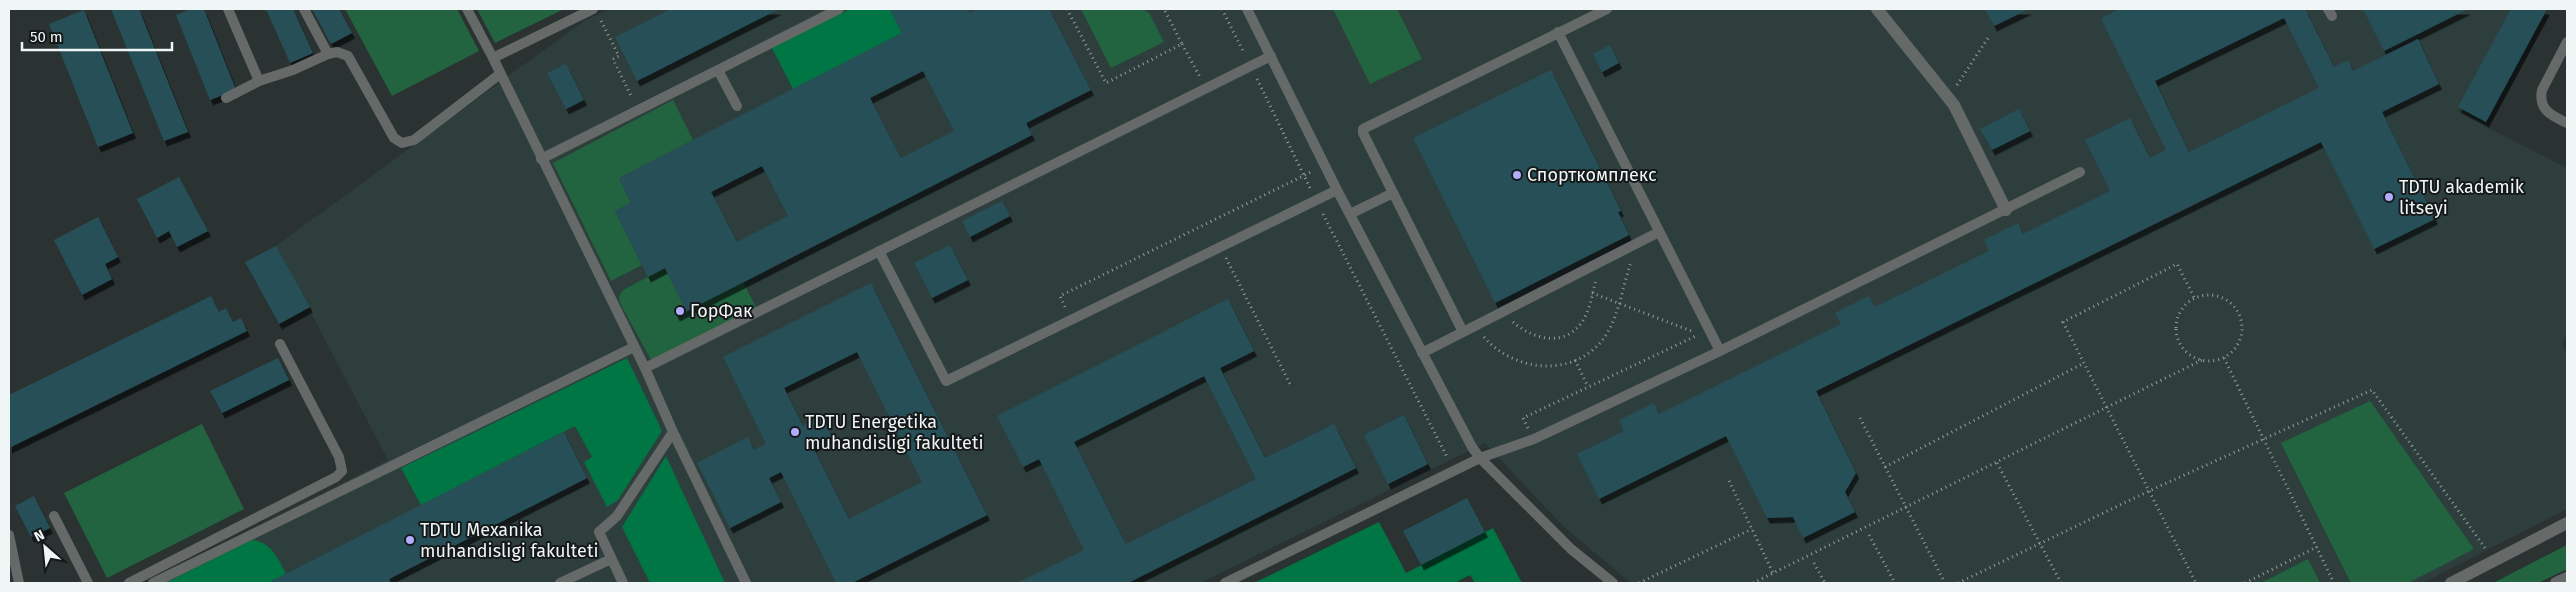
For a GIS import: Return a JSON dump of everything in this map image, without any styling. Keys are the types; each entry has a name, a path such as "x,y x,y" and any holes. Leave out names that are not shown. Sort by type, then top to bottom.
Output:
{"street":[{"path":"1878,9 1949,98 2006,210"},
{"path":"2451,583 2567,523"},
{"path":"2556,583 2567,578"}],"lane":[{"path":"228,9 259,81"},
{"path":"304,9 328,54"},
{"path":"467,9 493,58 645,368 673,432 746,583"},
{"path":"541,159 839,9"},
{"path":"1247,9 1337,190 1472,447 1480,458 1571,549 1613,583"},
{"path":"1464,332 1363,134 1365,127 1607,9"},
{"path":"493,58 596,13"},
{"path":"1558,32 1659,232 1704,332 1720,351"},
{"path":"2567,42 2542,90 2540,98 2542,107 2551,115 2567,123"},
{"path":"226,98 259,81 293,70 328,54 337,52 348,56 394,138 402,143 414,140 500,74"},
{"path":"645,368 1271,56"},
{"path":"718,70 736,106"},
{"path":"1225,583 1480,458 1534,439 1720,351 2080,172"},
{"path":"879,251 946,381 1337,190"},
{"path":"1350,214 1393,193"},
{"path":"1422,352 1659,232"},
{"path":"129,583 336,477 342,471 339,457 280,344"},
{"path":"153,583 634,347"},
{"path":"623,583 600,536 601,529 617,516 673,432"},
{"path":"54,516 88,583"},
{"path":"9,535 19,583"},
{"path":"560,583 611,559"}],"path":[{"path":"1067,9 1106,83 1182,44"},
{"path":"1164,9 1206,89"},
{"path":"1222,9 1316,200 1448,459 1472,447"},
{"path":"596,13 619,56 612,60 638,110"},
{"path":"1949,98 1988,38"},
{"path":"1071,319 1060,296 1325,166"},
{"path":"1476,326 1492,346 1514,361 1543,366 1575,360 1600,343 1611,324 1637,244"},
{"path":"1220,247 1291,386"},
{"path":"1504,312 1523,331 1532,336 1546,339 1561,337 1576,328 1582,321 1601,263"},
{"path":"2194,297 2177,264 2063,322 2196,583"},
{"path":"1592,293 1704,332"},
{"path":"2206,294 2217,295 2228,300 2237,308 2242,318 2243,330 2240,341 2233,351 2224,358 2213,361 2202,360 2184,350 2176,332 2179,311 2194,297 2206,294"},
{"path":"1534,439 1523,418 1704,332"},
{"path":"2224,358 2334,583"},
{"path":"1575,360 1588,387"},
{"path":"1753,583 2202,360"},
{"path":"1885,467 2084,363"},
{"path":"1958,583 2150,491 2372,390 2494,560"},
{"path":"1860,418 1944,583"},
{"path":"1997,463 2061,583"},
{"path":"1728,481 1773,573"},
{"path":"1639,583 1752,529"},
{"path":"1869,535 1895,583"},
{"path":"2245,583 2317,547"},
{"path":"1814,563 1825,583"}],"shaded area":[{"path":"610,9 2513,9 2458,112 2567,168 2567,334 2562,344 2567,354 2567,509 2422,583 1631,583 1563,526 1485,443 1200,583 145,583 388,460 276,246 584,21"}],"green space":[{"path":"345,9 457,9 479,51 392,96"},
{"path":"477,9 564,9 495,43"},
{"path":"850,9 890,9 902,33 793,89 772,48"},
{"path":"1081,9 1142,9 1149,13 1164,42 1111,68"},
{"path":"1333,9 1397,9 1422,59 1370,84"},
{"path":"673,100 693,140 619,178 631,203 615,211 642,265 611,281 553,163"},
{"path":"665,268 684,306 674,311 677,316 743,282 757,309 651,360 620,303 619,296 623,290"},
{"path":"627,358 662,431 618,500 607,507 584,462 592,457 575,426 421,505 401,468"},
{"path":"2370,401 2474,549 2408,583 2351,583 2281,443"},
{"path":"202,424 244,509 107,578 64,493"},
{"path":"666,456 725,583 650,583 622,527"},
{"path":"1379,522 1406,573 1493,528 1522,583 1475,583 1470,575 1458,581 1459,583 1254,583"},
{"path":"252,540 259,541 269,547 286,574 268,583 165,583"},
{"path":"2567,545 2567,569 2538,583 2493,583"},
{"path":"2308,559 2320,583 2261,583"}],"building":[{"path":"111,9 139,9 188,132 164,141"},
{"path":"191,9 204,9 236,90 210,100 176,15"},
{"path":"266,9 293,9 313,53 290,63"},
{"path":"312,9 339,9 352,33 331,44"},
{"path":"671,9 779,9 637,81 615,37"},
{"path":"890,9 967,9 970,13 978,9 1049,9 1091,90 1026,123 1032,135 677,316 674,311 684,306 665,268 648,277 615,211 631,203 619,178 902,33","holes":["923,71 954,131 901,158 870,98","762,166 788,216 737,242 711,192"]},
{"path":"1985,9 2029,9 1994,26"},
{"path":"2119,9 2305,9 2334,67 2348,60 2353,71 2418,39 2439,84 2382,112 2435,219 2374,249 2321,142 1816,391 1856,473 1845,492 1855,512 1803,538 1793,517 1767,518 1726,436 1599,499 1577,454 1624,431 1619,420 1654,403 1659,414 1841,324 1835,313 1869,296 1875,307 1989,251 1984,240 2018,223 2023,234 2110,191 2085,140 2130,118 2150,158 2166,150 2101,19","holes":["2284,18 2319,88 2189,152 2155,81"]},
{"path":"2363,9 2468,9 2384,51"},
{"path":"2511,9 2547,9 2486,122 2458,107"},
{"path":"84,10 133,133 98,147 49,24"},
{"path":"1610,45 1619,63 1602,72 1593,54"},
{"path":"566,64 584,100 566,109 547,73"},
{"name":"Спорткомплекс","path":"1551,70 1621,211 1618,212 1629,235 1495,303 1413,138"},
{"path":"2019,109 2030,131 1992,150 1980,129"},
{"path":"179,177 208,231 177,247 169,231 157,238 137,199"},
{"path":"1002,201 1010,216 970,237 962,221"},
{"path":"98,217 118,257 105,264 112,279 82,295 54,240"},
{"path":"950,245 968,280 932,298 914,263"},
{"path":"276,246 310,307 279,324 245,262"},
{"name":"TDTU Energetika muhandisligi fakulteti","path":"871,283 987,515 852,583 836,583 781,472 769,478 781,502 730,528 697,463 748,437 754,450 766,444 723,357","holes":["857,352 922,482 849,519 813,447 832,437 822,416 803,426 784,388"]},
{"path":"211,296 219,312 226,308 233,322 241,318 247,331 9,448 9,395"},
{"path":"1228,299 1254,351 1220,368 1265,458 1334,424 1356,468 1128,583 1017,583 1084,550 1039,459 1023,467 997,416","holes":["1204,376 1256,479 1126,544 1074,442"]},
{"path":"278,358 289,380 222,413 210,391"},
{"path":"1404,415 1428,464 1388,484 1364,435"},
{"name":"TDTU Mexanika muhandisligi fakulteti","path":"564,432 587,478 389,579 391,583 268,583"},
{"path":"34,496 50,528 31,537 15,506"},
{"path":"1467,498 1485,532 1421,565 1403,531"}],"place":[{"name":"Спорткомплекс","path":"1517,175"},
{"name":"TDTU akademik litseyi","path":"2389,197"},
{"name":"ГорФак","path":"680,311"},
{"name":"TDTU Energetika muhandisligi fakulteti","path":"795,432"},
{"name":"TDTU Mexanika muhandisligi fakulteti","path":"410,540"}]}
